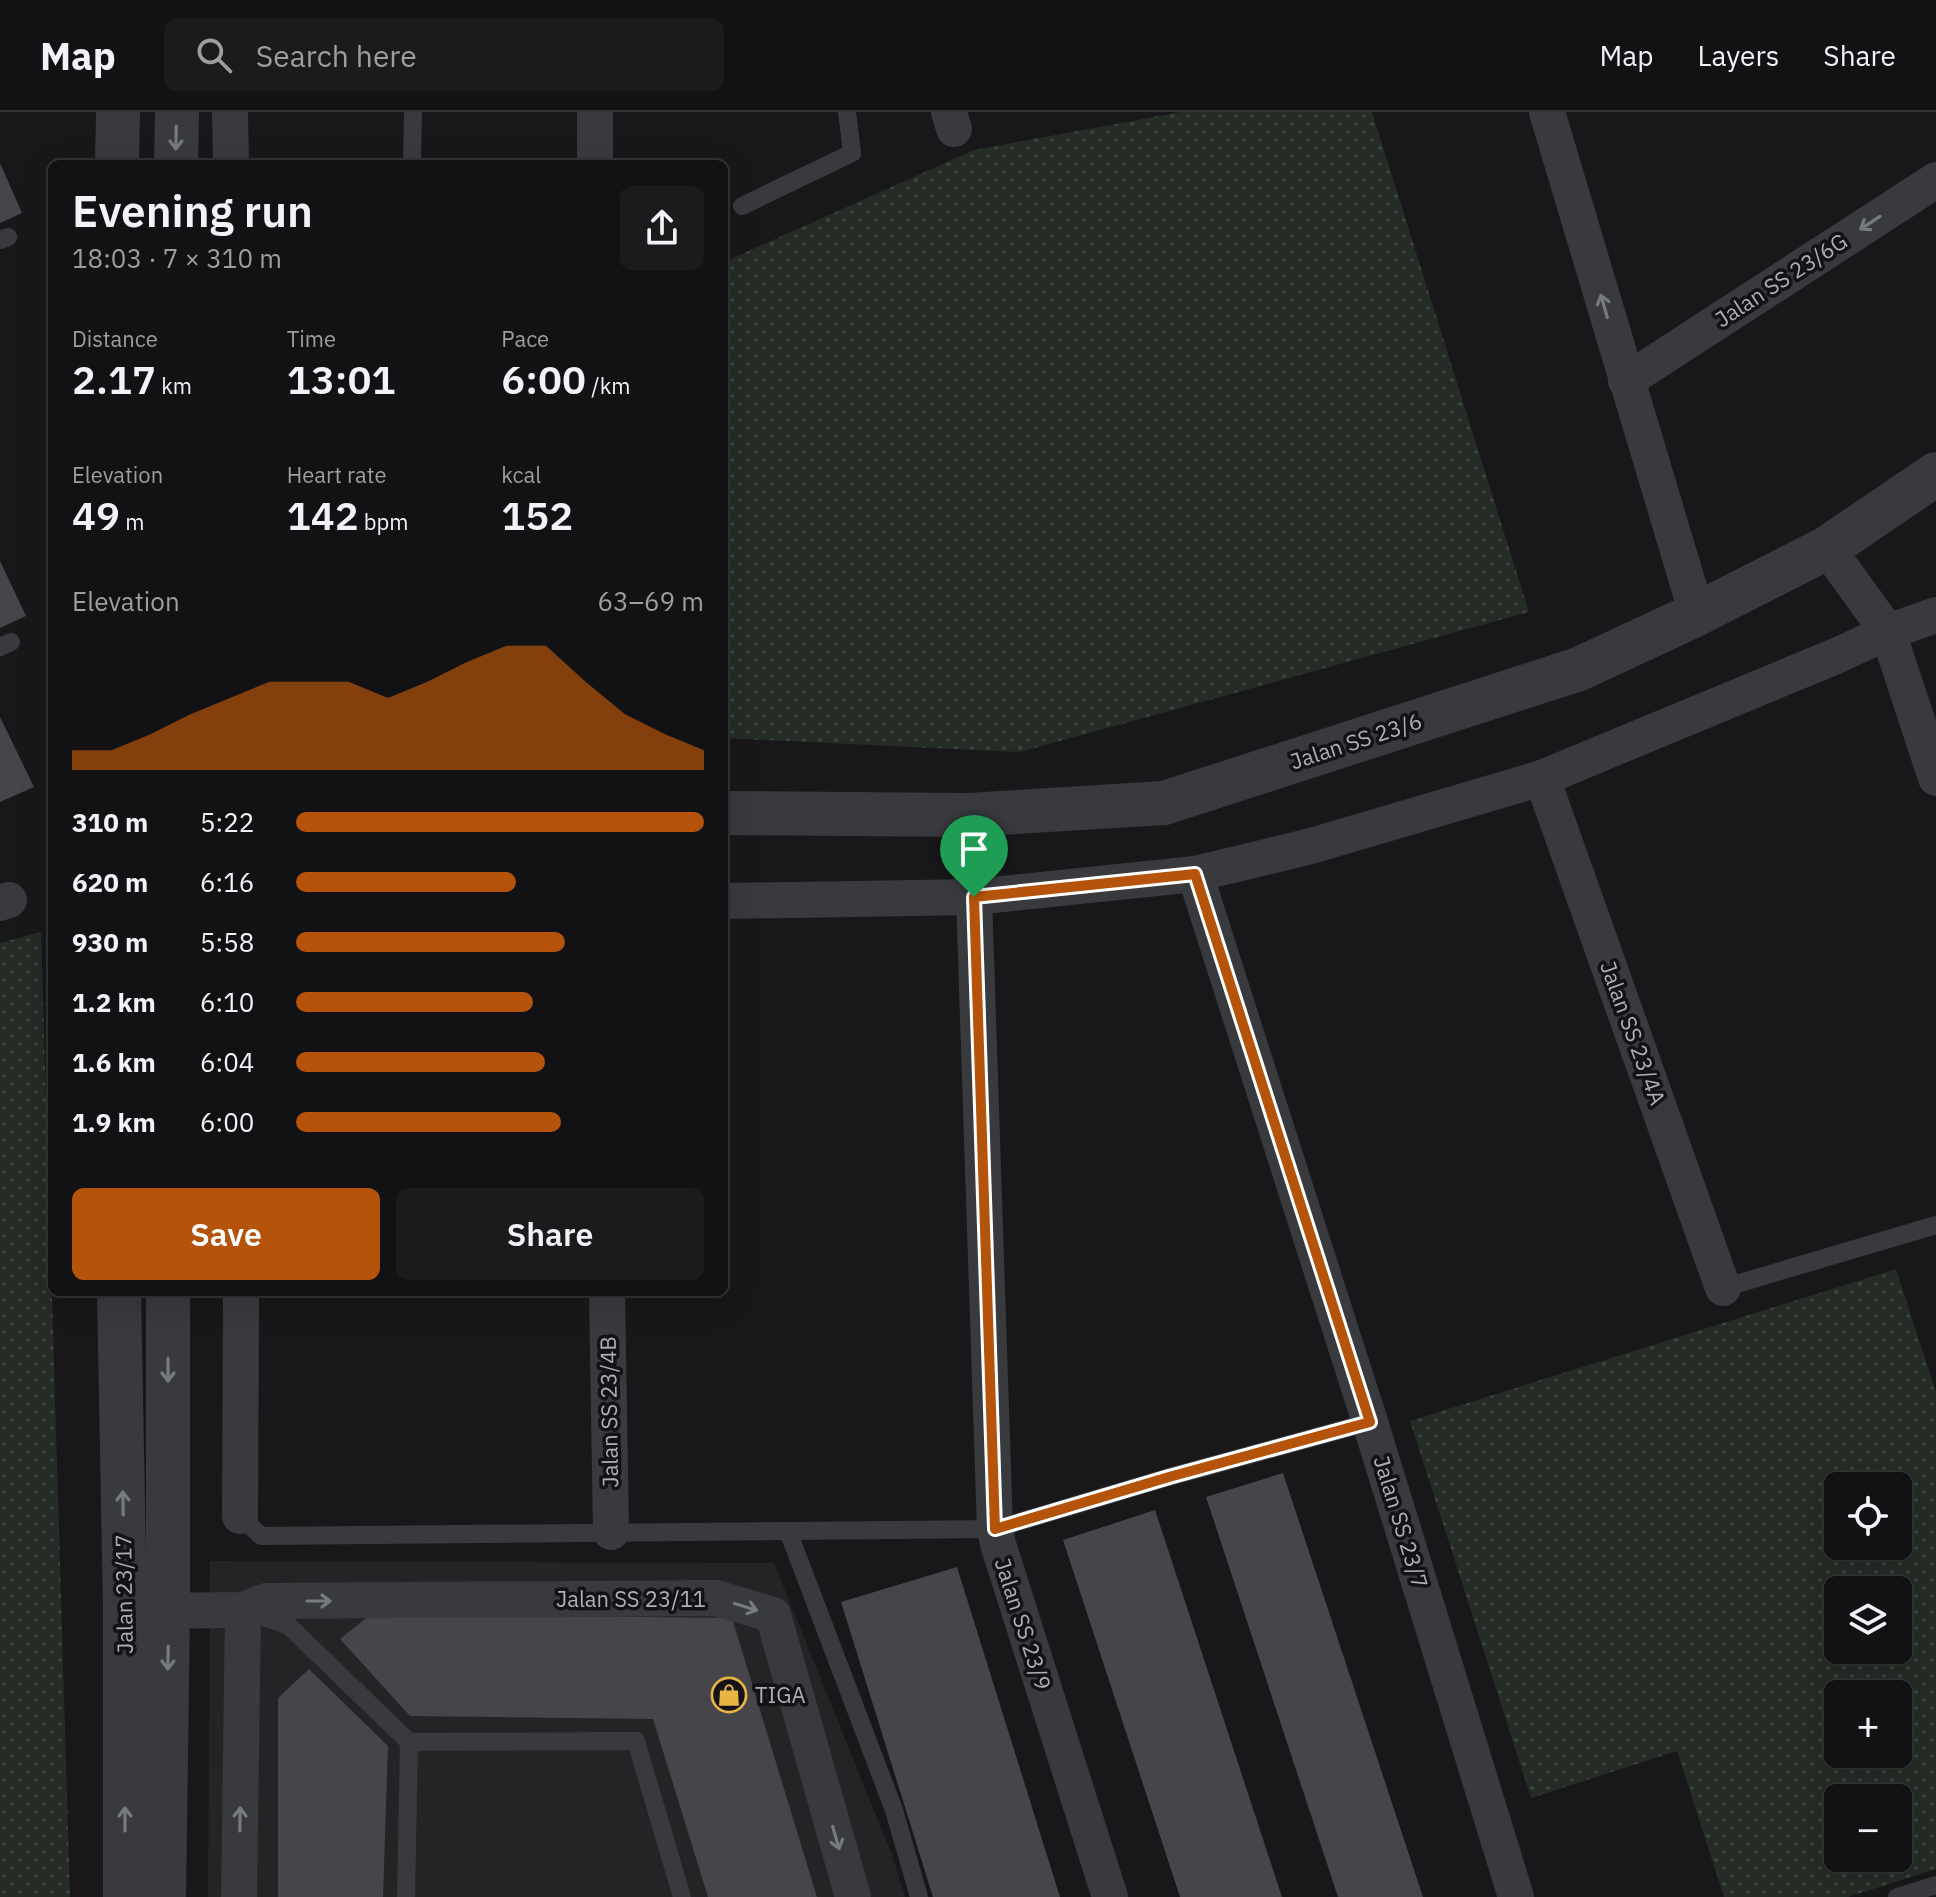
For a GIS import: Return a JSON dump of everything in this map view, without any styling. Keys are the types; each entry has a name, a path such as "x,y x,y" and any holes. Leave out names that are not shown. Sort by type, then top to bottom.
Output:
{"street":[{"path":"117,160 118,112"},
{"path":"176,160 177,112"},
{"path":"230,112 231,160"},
{"path":"595,112 595,160"},
{"path":"1547,112 1697,614"},
{"name":"Jalan SS 23/6G","path":"1626,381 1936,180"},
{"name":"Jalan SS 23/6","path":"728,813 968,815 1164,803 1579,669 1827,548 1936,474"},
{"path":"1827,548 1888,632 1936,778"},
{"path":"728,901 974,897 1195,874 1311,846 1542,778 1888,632 1936,615"},
{"name":"Jalan SS 23/4A","path":"1542,778 1723,1288"},
{"name":"Jalan SS 23/9","path":"968,815 974,897 995,1529 1110,1897"},
{"name":"Jalan SS 23/7","path":"1195,874 1370,1422 1516,1897"},
{"name":"Jalan 23/17","path":"119,1296 125,1610 125,1897"},
{"name":"Jalan 23/17","path":"164,1897 168,1296"},
{"path":"240,1516 241,1296"},
{"name":"Jalan SS 23/4B","path":"607,1296 611,1532"},
{"name":"Jalan SS 23/11","path":"125,1610 243,1610 266,1601 716,1598 773,1615 853,1897"},
{"path":"239,1897 243,1610"}],"lane":[{"path":"412,160 413,112"},
{"path":"742,206 852,153 847,112"},
{"path":"1723,1288 1936,1225"},
{"path":"240,1516 261,1536 995,1529 1370,1422"},
{"path":"788,1531 894,1810 919,1897"},
{"path":"243,1610 289,1626 409,1742 636,1741 682,1897"},
{"path":"406,1897 409,1742"},
{"path":"1897,1897 1936,1885"}],"shaded area":[{"path":"1181,112 1372,112 1529,612 1020,752 728,738 728,260 974,150"},
{"path":"41,932 48,1165 48,1296 52,1296 70,1897 0,1897 0,943"},
{"path":"1896,1269 1936,1392 1936,1869 1848,1897 1724,1897 1677,1751 1531,1798 1410,1421"},
{"path":"210,1561 774,1563 892,1855 905,1897 208,1897"}],"building":[{"path":"0,163 22,213 0,223"},
{"path":"0,561 26,616 0,628"},
{"path":"0,717 34,787 0,802"},
{"path":"1283,1473 1423,1897 1338,1897 1206,1497"},
{"path":"1155,1510 1282,1897 1180,1897 1063,1540"},
{"path":"957,1567 1060,1897 933,1897 841,1602"},
{"path":"371,1614 732,1618 817,1897 708,1897 653,1719 410,1716 340,1639"},
{"path":"309,1669 388,1746 383,1897 278,1897 278,1698"}],"place":[{"name":"TIGA","path":"729,1695"}],"route":[{"path":"1195,874 1370,1422 995,1529 974,897 1195,874"}]}
